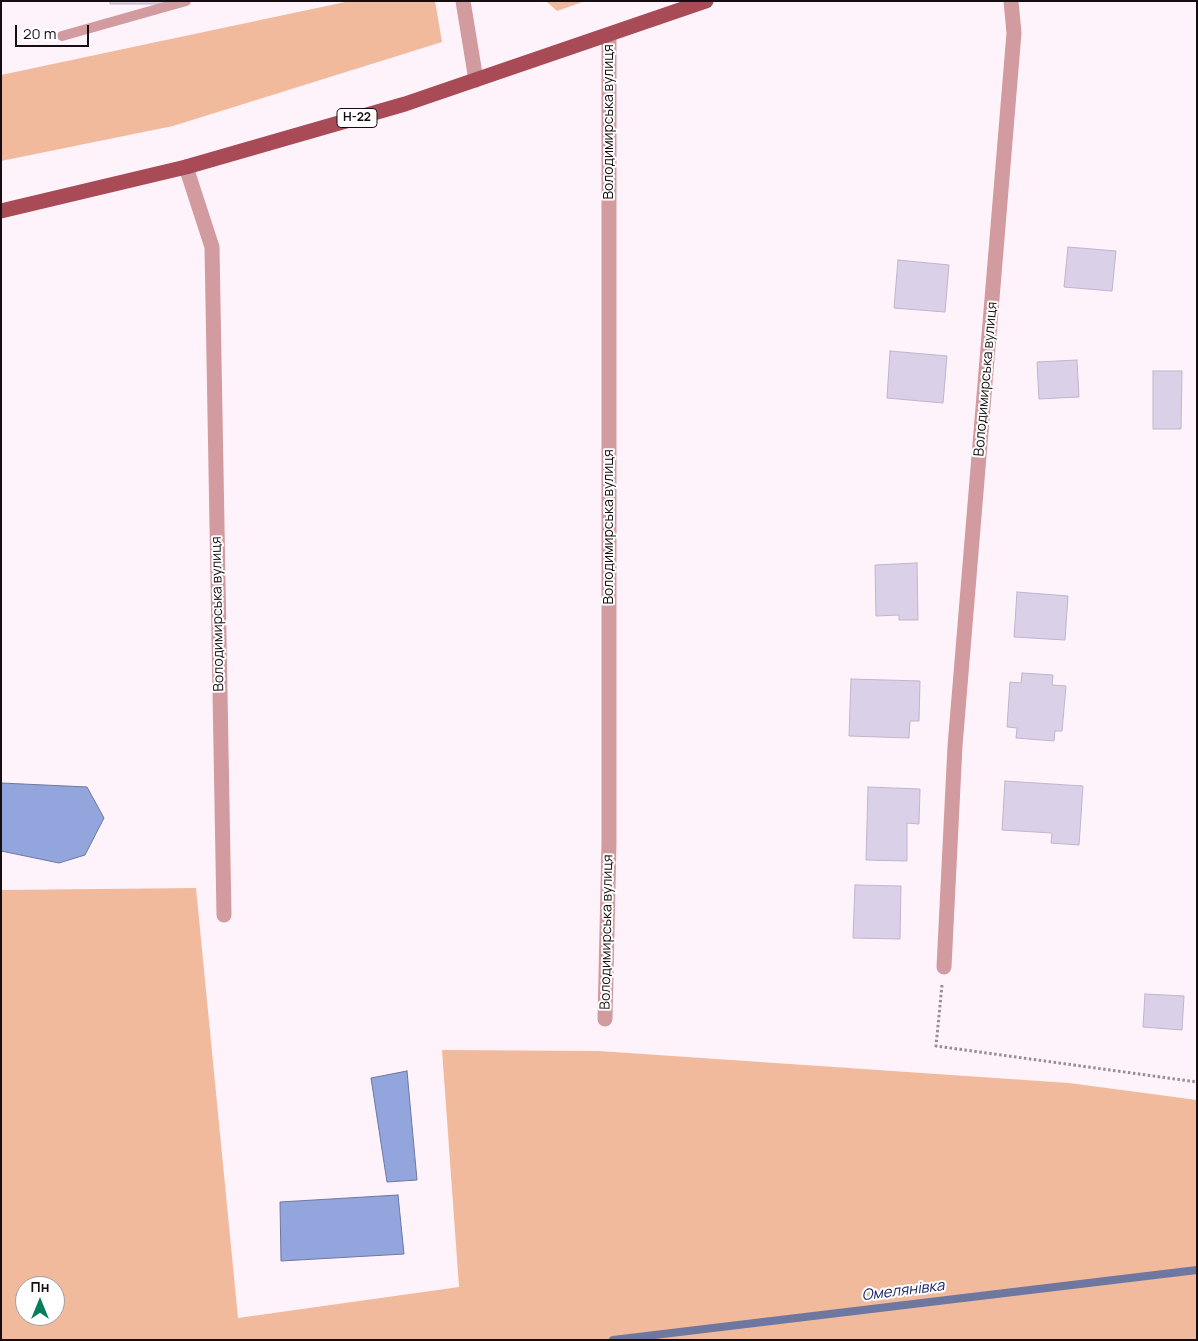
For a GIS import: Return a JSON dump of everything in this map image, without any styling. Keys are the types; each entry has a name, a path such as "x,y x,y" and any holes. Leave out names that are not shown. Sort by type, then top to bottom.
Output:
{"main road":[{"name":"Н-22","path":"1,211 186,167 405,104 706,1"}],"street":[{"path":"463,1 476,80"},
{"name":"Володимирська вулиця","path":"944,967 956,746 1014,33 1011,1"},
{"name":"Володимирська вулиця","path":"605,1019 609,843 609,35"},
{"name":"Володимирська вулиця","path":"186,167 212,247 224,915"}],"lane":[{"path":"62,36 186,1"}],"path":[{"path":"944,967 936,1046 1197,1082"}],"shaded area":[{"path":"350,1 435,1 442,42 173,126 1,161 1,75"},
{"path":"546,1 585,1 557,11"},
{"path":"196,888 238,1318 459,1287 442,1050 599,1051 1069,1083 1197,1100 1197,1340 1,1340 1,890"}],"water":[{"path":"1,783 87,787 104,818 85,855 59,863 1,851"},
{"path":"407,1071 417,1180 387,1182 371,1078"},
{"path":"398,1195 404,1254 281,1261 280,1202"}],"building":[{"path":"110,1 166,1 166,4 110,4"},
{"path":"1068,247 1116,251 1112,291 1064,287"},
{"path":"898,260 949,265 945,312 894,308"},
{"path":"890,351 947,356 943,403 887,398"},
{"path":"1077,360 1079,397 1039,399 1037,362"},
{"path":"1153,371 1182,371 1181,429 1153,429"},
{"path":"917,563 918,620 899,620 899,615 876,616 875,565"},
{"path":"1017,592 1068,596 1065,640 1014,637"},
{"path":"1022,673 1053,675 1052,685 1066,686 1062,731 1055,731 1054,741 1016,738 1017,728 1007,727 1010,682 1021,683"},
{"path":"851,679 920,681 919,721 910,721 909,738 849,736"},
{"path":"1005,781 1083,786 1079,845 1051,843 1052,833 1002,830"},
{"path":"868,787 920,789 919,824 907,823 907,861 866,860"},
{"path":"855,885 901,886 900,939 853,938"},
{"path":"1145,994 1184,996 1182,1030 1143,1027"}],"waterway":[{"name":"Омелянівка","path":"613,1340 1197,1270"}]}
